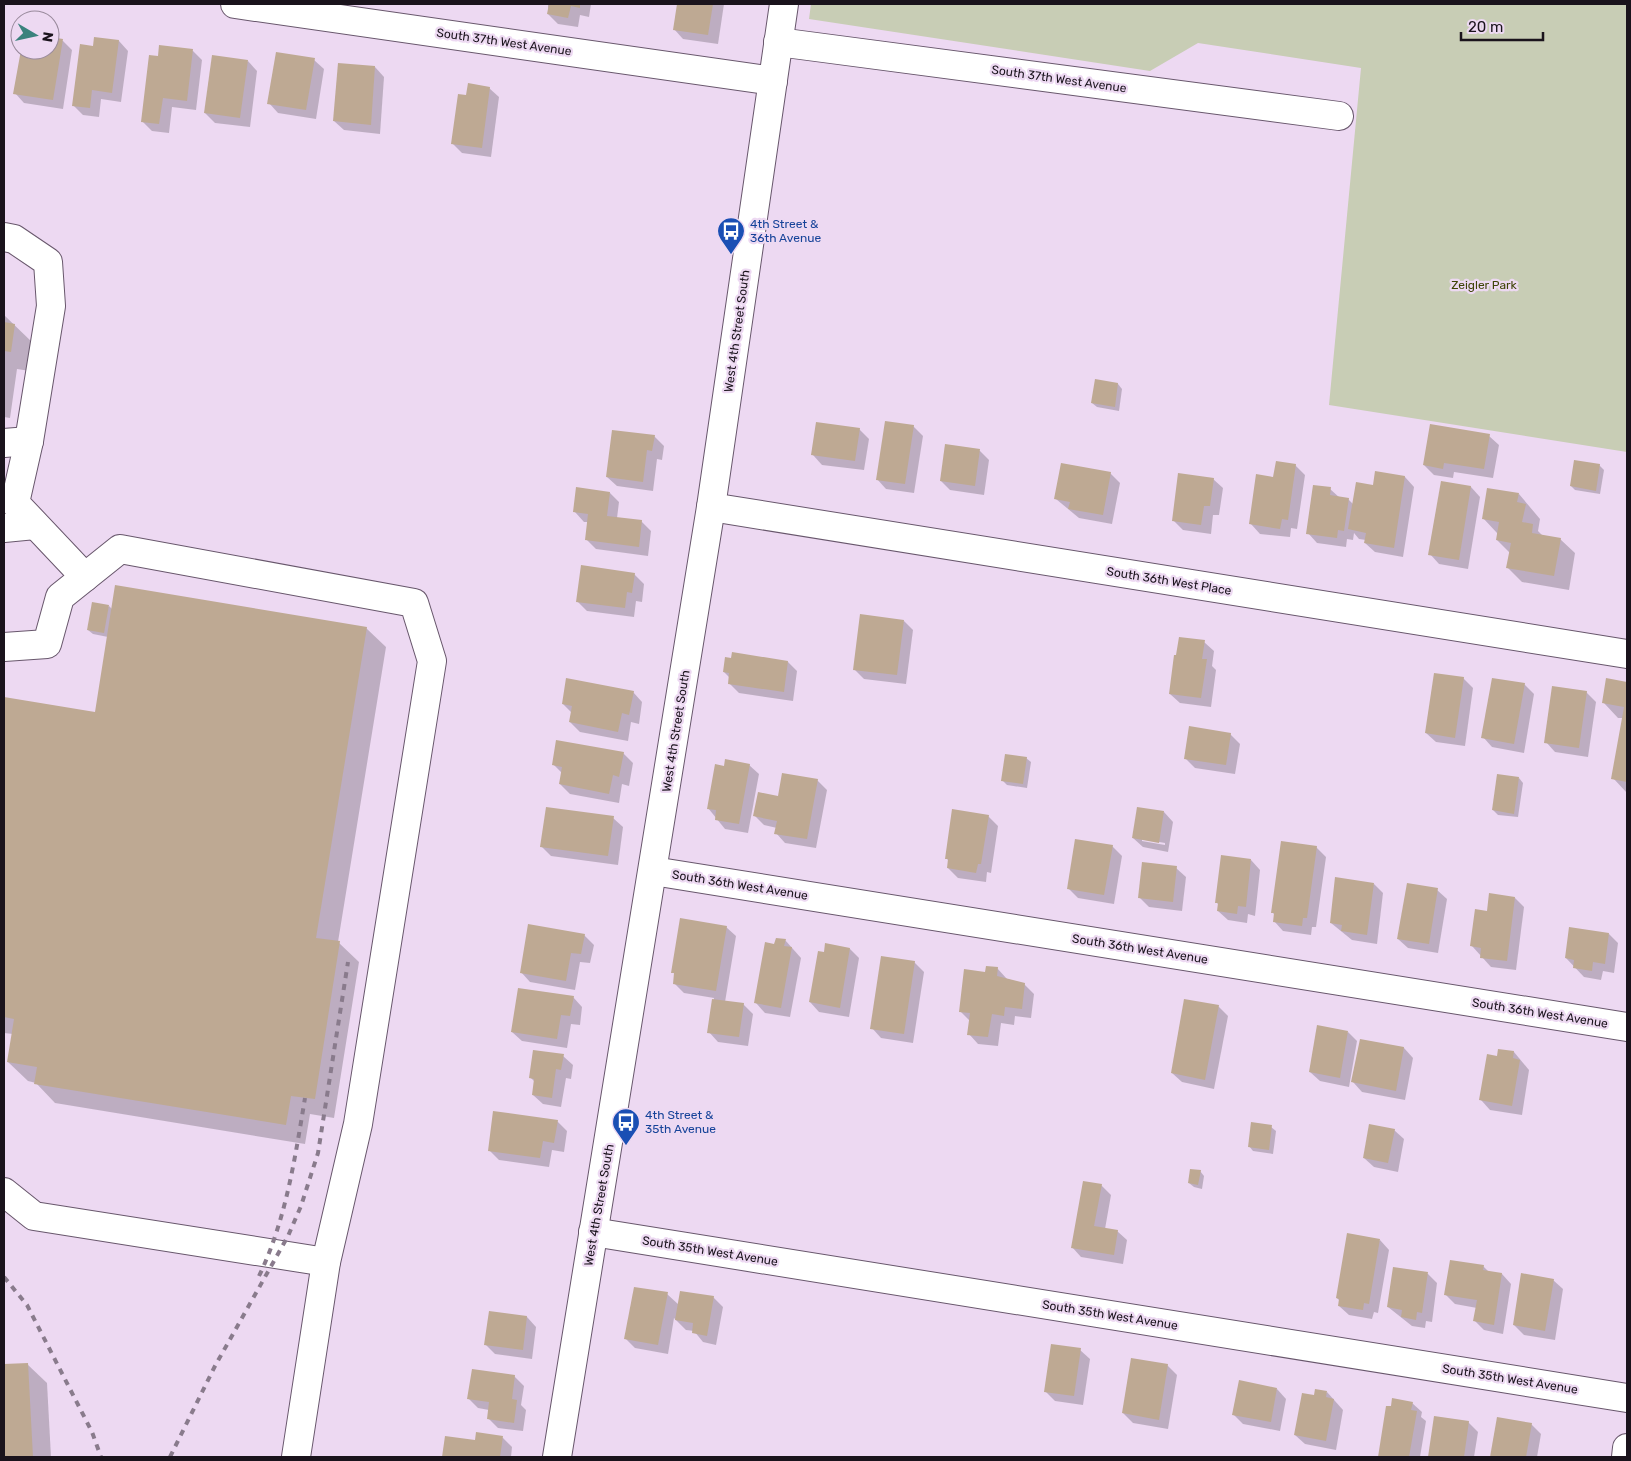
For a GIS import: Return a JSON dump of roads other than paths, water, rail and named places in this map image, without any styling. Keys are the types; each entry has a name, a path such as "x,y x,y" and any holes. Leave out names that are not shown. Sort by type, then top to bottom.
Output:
{"street":[{"name":"South 37th West Avenue","path":"235,4 773,81"},
{"name":"West 4th Street South","path":"557,1457 711,507 784,4"},
{"name":"South 37th West Avenue","path":"778,42 1339,116"},
{"path":"4,237 14,239 48,262 51,306 16,442 15,502 85,577"},
{"name":"South 36th West Place","path":"711,507 1627,654"},
{"path":"4,528 36,525"},
{"path":"4,647 47,644 60,596 120,549 414,603 432,661 358,1124 326,1262 296,1457"},
{"name":"South 36th West Avenue","path":"653,871 1627,1027"},
{"path":"4,1192 34,1216 326,1262"},
{"name":"South 35th West Avenue","path":"593,1232 1627,1398"},
{"path":"1626,1457 1627,1448"}],"railway":[{"path":"170,1457 215,1366 288,1236 301,1206 318,1153 348,962"},
{"path":"259,1276 283,1211 305,1098"},
{"path":"4,1277 27,1305 92,1432 101,1457"}],"place":[{"name":"4th Street & 36th Avenue","path":"731,255"},
{"name":"4th Street & 35th Avenue","path":"626,1146"}],"park label":[{"name":"Zeigler Park","path":"1484,285"}]}
